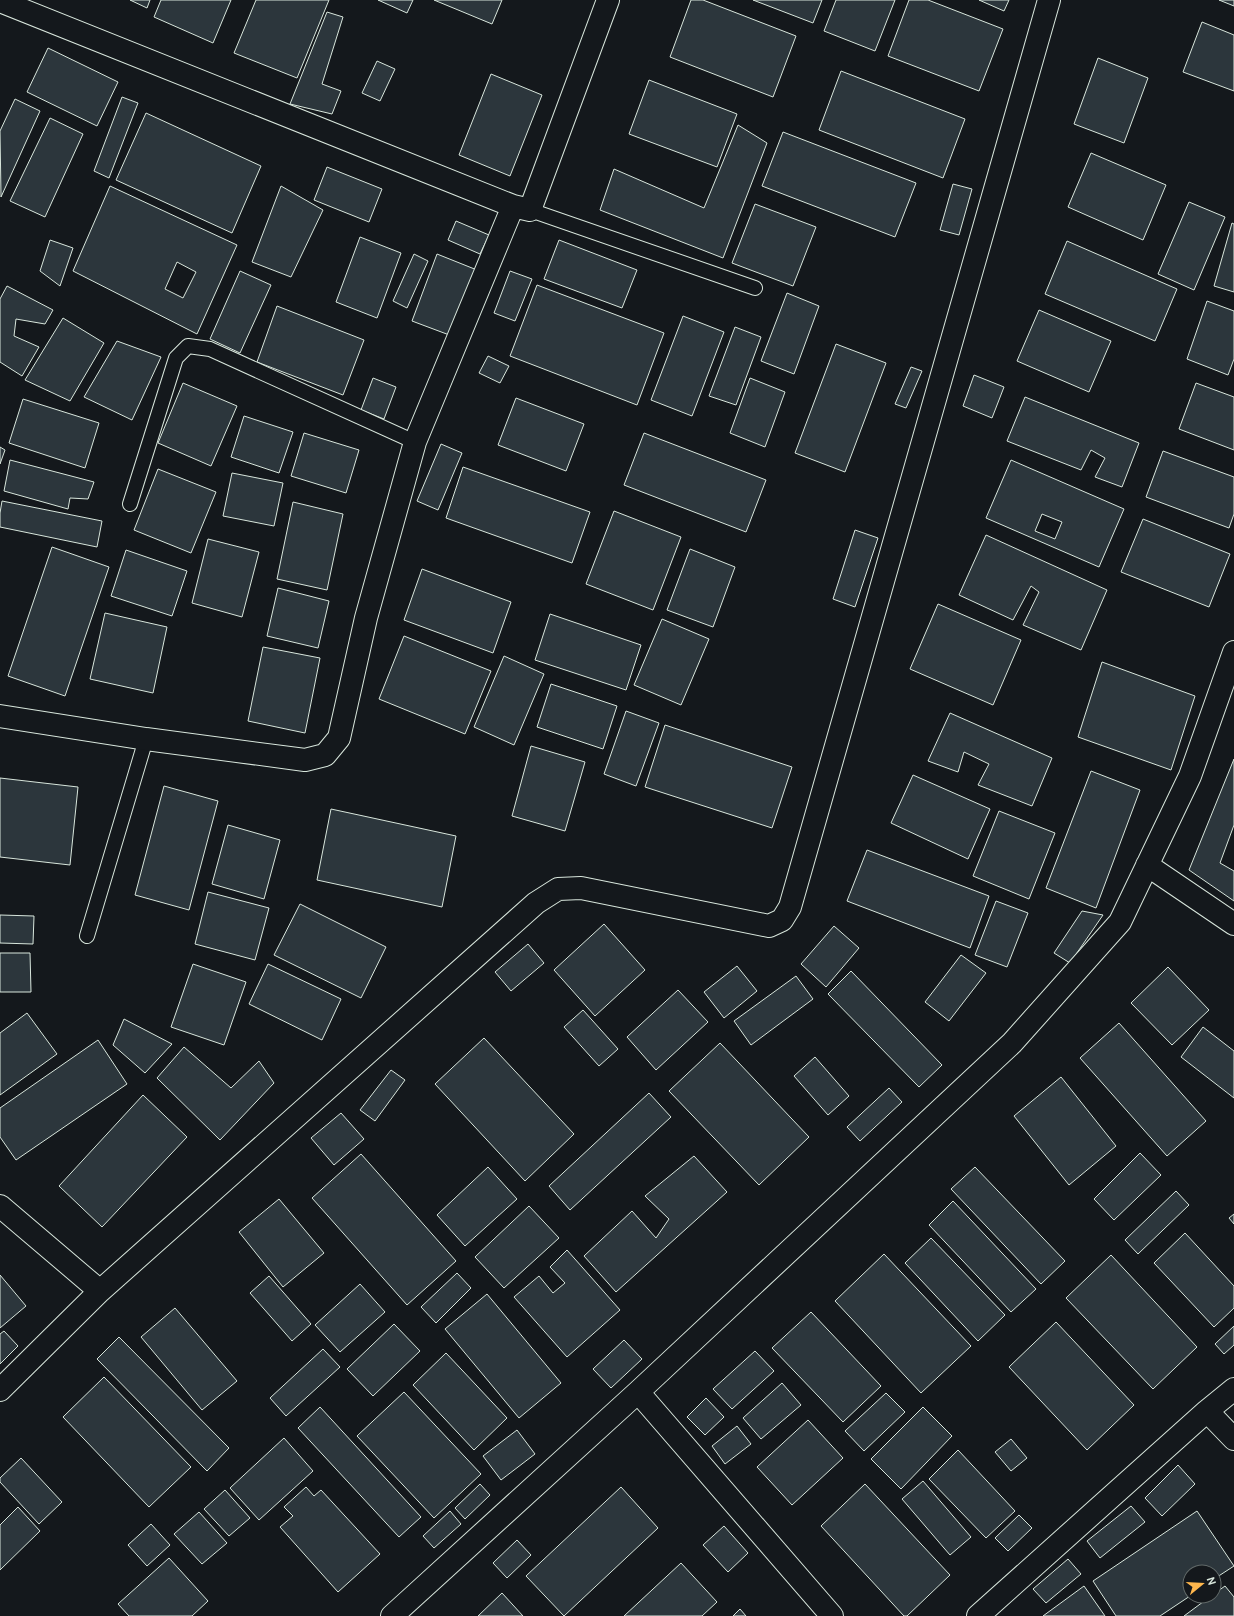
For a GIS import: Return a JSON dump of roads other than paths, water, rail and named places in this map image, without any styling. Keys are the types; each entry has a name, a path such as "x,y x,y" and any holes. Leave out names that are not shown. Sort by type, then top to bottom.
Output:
{"street":[{"path":"0,716 146,739 305,760 325,755 339,738 366,618 415,442 522,208 608,0"},
{"path":"0,1390 100,1291 536,903 558,889 581,888 768,926 782,920 790,907 1049,0"},
{"path":"0,1 522,208"},
{"path":"392,1616 638,1392 1012,1043 1120,922 1190,776 1234,652"},
{"path":"1148,865 1234,924"},
{"path":"0,1206 100,1291"},
{"path":"978,1616 1207,1411 1234,1389"},
{"path":"638,1392 832,1616"},
{"path":"1207,1411 1234,1439"}],"lane":[{"path":"522,208 755,288"},
{"path":"130,504 176,358 188,346 210,349 415,442"},
{"path":"87,936 146,739"}]}
